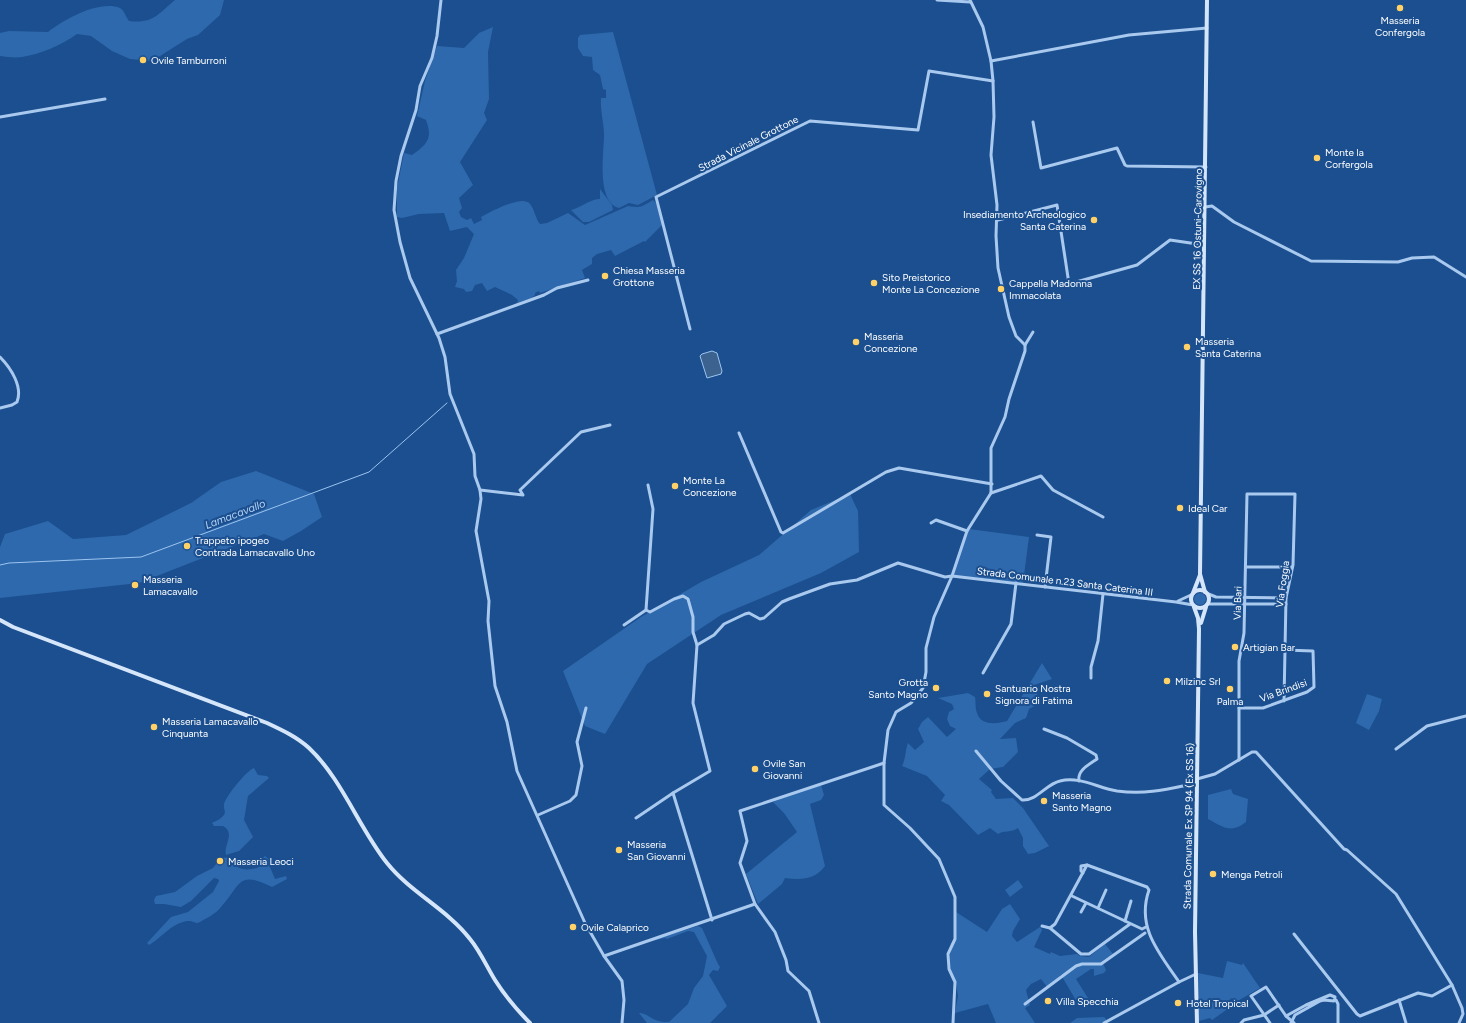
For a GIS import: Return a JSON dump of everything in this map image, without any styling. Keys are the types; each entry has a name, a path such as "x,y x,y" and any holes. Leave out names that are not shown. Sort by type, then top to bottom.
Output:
{"main road":[{"name":"EX SS 16 Ostuni-Carovigno","path":"1200,574 1207,0"},
{"path":"1200,574 1209,598 1207,605 1202,608 1194,606 1191,600 1200,574"},
{"path":"1193,593 1200,590 1206,592"},
{"name":"Strada Comunale Ex SP 94 (Ex SS 16)","path":"1199,629 1202,614 1207,605"},
{"name":"Strada Comunale Ex SP 94 (Ex SS 16)","path":"1194,606 1198,618 1199,629 1196,974 1197,1023"},
{"path":"0,620 13,627 267,723 292,736 308,748 327,769 367,835 388,864 413,890 453,921 471,939 496,982 512,1004 530,1023"}],"street":[{"path":"441,0 437,36 432,58 420,86 416,110 401,156 396,180 394,210 400,242 410,278 437,334 445,357 450,394 474,454 475,476 481,498 476,531 489,601 488,621 495,686 507,722 517,770 585,923 604,956 622,981 624,1000 622,1023"},
{"path":"937,0 970,1 983,27 991,62 993,81 994,117 991,155 998,220 996,236 998,268 1004,299 1016,336 1025,345"},
{"path":"991,62 1128,35 1207,28"},
{"name":"Strada Vicinale Grottone","path":"690,329 656,197 810,121 918,130 929,71 993,81"},
{"path":"0,117 105,99"},
{"path":"1033,122 1041,168 1117,148 1127,166 1206,167"},
{"path":"998,220 1057,205 1069,284 1137,265 1170,240 1204,245"},
{"path":"1205,207 1212,206 1234,222 1311,261 1398,262 1412,258 1434,256 1466,277"},
{"path":"437,334 544,295 557,288 588,280"},
{"path":"953,1023 956,982 949,969 948,954 954,939 955,897 939,859 910,828 884,805 884,763 888,730 896,712 912,703 923,688 926,672 926,648 934,617 952,576 967,531 991,493 991,448 1005,417 1009,399 1025,351 1025,345 1033,332"},
{"path":"0,357 17,383 19,394 17,402 12,406 0,408"},
{"path":"480,490 523,495 520,490 581,432 610,425"},
{"path":"739,433 781,532 784,533 886,472 899,468 992,484"},
{"path":"991,493 1041,476 1053,490 1102,517"},
{"path":"646,610 653,509 648,485"},
{"name":"Via Bari","path":"1239,760 1239,661 1244,633 1247,494 1295,494"},
{"name":"Via Foggia","path":"1284,700 1286,598 1292,568 1295,494"},
{"path":"931,523 936,520 967,531"},
{"path":"1037,535 1051,537 1045,587"},
{"name":"Strada Comunale n.23 Santa Caterina III","path":"697,645 714,635 724,624 745,614 749,613 760,619 764,618 782,602 789,599 830,584 857,580 896,563 939,576 952,576 1176,602 1194,606"},
{"path":"1246,567 1292,568"},
{"path":"983,673 1011,624 1016,584"},
{"path":"1206,592 1216,596 1286,598"},
{"path":"1176,602 1183,600 1193,593"},
{"path":"1091,678 1091,666 1098,641 1103,594"},
{"path":"624,625 646,610 650,612 674,599 686,597 693,617 694,640 697,645 693,703 710,771 673,793 636,818"},
{"path":"1207,605 1286,604"},
{"name":"Via Brindisi","path":"1239,708 1262,708 1314,687 1313,650 1285,650"},
{"path":"538,815 570,801 576,796 582,766 577,742 586,708"},
{"path":"1396,749 1427,726 1466,716"},
{"path":"1044,729 1067,738 1096,755 1097,759 1080,772 1078,776 1079,781"},
{"path":"976,751 1001,781 1022,800 1032,798 1051,784 1073,779 1117,791 1149,792 1169,790 1215,774 1254,752 1344,849 1347,850 1396,894 1452,984 1460,1003 1462,1014 1458,1023"},
{"path":"818,1023 808,991 788,972 786,960 775,932 755,904 740,863 747,841 740,810 884,763"},
{"path":"673,793 712,920"},
{"path":"1050,928 1055,924 1065,904 1072,896 1087,865 1147,887 1149,890 1145,908 1147,934"},
{"path":"1098,908 1106,890"},
{"path":"1072,896 1142,929 1180,982"},
{"path":"1125,921 1131,901"},
{"path":"1081,912 1086,903"},
{"path":"604,956 755,904"},
{"path":"1042,926 1050,928 1081,954 1089,954 1130,924"},
{"path":"1142,929 1146,927"},
{"path":"1025,1004 1076,966 1082,964 1101,964 1147,934"},
{"path":"1294,934 1357,1014 1363,1015 1418,993 1432,996 1452,984"},
{"path":"1104,1023 1196,974"},
{"path":"1270,1023 1251,996 1266,987 1286,1016 1293,1022 1296,1014 1320,1001 1324,1000 1331,1002 1336,1000"},
{"path":"1286,1016 1319,999 1333,995 1338,1004 1338,1023"},
{"path":"1399,1000 1406,1023"},
{"path":"1241,1023 1244,1020 1264,1015 1279,1005"}],"shaded area":[{"path":"175,0 224,0 220,15 198,35 187,39 152,61 130,59 112,51 91,36 77,34 58,45 29,56 0,56 0,33 9,31 48,32 82,12 112,6 120,8 129,21 144,21 155,17"},
{"path":"493,27 488,52 489,99 484,113 487,120 460,162 473,185 459,198 462,208 459,212 461,217 467,220 471,218 474,224 482,220 481,217 491,211 514,202 526,201 530,204 540,224 547,223 568,213 585,225 628,206 641,206 653,200 656,203 662,225 645,242 644,241 615,256 611,250 597,254 592,258 592,264 582,270 585,278 540,293 539,291 531,298 517,303 518,300 512,295 495,287 487,291 482,283 475,285 472,291 466,292 464,289 455,287 457,281 456,270 464,258 474,234 467,227 450,231 444,213 419,214 402,218 397,217 397,188 404,153 412,155 422,148 429,137 426,120 417,116 425,81 437,46 464,48 479,33"},
{"path":"613,32 657,195 638,205 629,203 619,208 612,204 604,187 604,135 601,98 606,98 606,90 603,89 600,75 593,70 592,57 583,56 578,48 578,38 580,35"},
{"path":"600,189 612,205 613,210 589,222 583,222 571,210 593,200 600,199"},
{"path":"712,351 717,353 722,371 721,374 707,378 700,356"},
{"path":"256,471 314,494 322,517 283,541 264,534 139,583 0,598 0,547 5,534 48,521 73,539 126,535 191,503 221,482"},
{"path":"850,494 858,511 859,552 821,573 721,615 647,664 605,734 585,726 563,671 641,617 701,582 759,555 811,510"},
{"path":"969,529 1029,537 1023,583 952,576"},
{"path":"1198,593 1202,593 1206,599 1202,605 1198,605 1194,601 1194,597"},
{"path":"1042,663 1052,679 1034,685 1040,703 1029,709 1026,718 1015,723 1000,739 1016,738 1018,752 1003,767 990,769 979,779 992,790 991,792 996,799 1013,798 1023,808 1049,846 1035,853 1028,854 1023,846 1023,838 1018,828 998,834 990,828 978,835 949,805 941,801 945,795 927,776 902,766 908,743 915,750 924,742 918,729 922,722 928,717 947,737 956,729 950,726 947,719 949,712 954,709 952,704 938,698 968,693 975,697 976,711 982,720 990,723 1007,721"},
{"path":"1367,694 1382,699 1379,711 1369,730 1356,723"},
{"path":"254,768 258,775 267,776 269,778 248,796 244,820 253,837 239,851 226,855 229,832 223,826 214,826 212,823 224,815 224,804 229,795 242,778"},
{"path":"821,785 824,795 821,800 810,804 825,866 817,874 807,878 785,878 782,884 758,904 746,874 797,832 784,813 773,802 795,792"},
{"path":"1231,789 1233,794 1248,799 1246,822 1236,828 1223,827 1208,819 1208,795"},
{"path":"265,856 270,860 270,867 275,879 286,876 287,879 272,887 252,880 241,882 219,910 210,916 198,923 189,921 178,924 154,942 149,945 147,943 171,917 188,912 213,892 219,881 218,879 214,878 191,901 181,907 155,904 154,900 156,896 175,892 197,876 213,868 217,863 223,863 223,858 229,857 237,867 248,869 257,868 260,866 260,860"},
{"path":"1018,880 1023,887 1010,897 1005,890"},
{"path":"1010,904 1020,919 1013,931 1012,936 1017,942 1040,927 1042,930 1034,947 1050,954 1051,952 1060,956 1077,954 1080,956 1089,957 1105,944 1113,954 1102,961 1106,970 1104,973 1094,976 1094,969 1091,969 1076,979 1088,998 1077,1002 1061,975 1048,988 1041,979 1031,984 1026,990 1030,1005 1025,1008 1035,1023 996,1023 988,1004 955,1013 958,996 956,983 949,965 950,954 956,937 956,912 987,932 1002,909"},
{"path":"698,926 702,928 720,967 718,971 713,970 709,975 727,1006 710,1023 647,1023 639,1013 642,1013 655,1020 669,1022 688,1004 694,988 703,976 707,956 694,932 688,931 667,939 665,938 639,944"},
{"path":"1227,961 1242,965 1243,963 1260,988 1236,1002 1232,998 1225,1003 1229,1008 1212,1020 1210,1018 1199,1021 1198,973 1223,978"},
{"path":"1104,1017 1106,1019 1106,1023 1070,1023 1077,1018"}],"waterway":[{"name":"Lamacavallo","path":"0,565 9,563 141,557 369,472 447,403"}],"place":[{"name":"Masseria Confergola","path":"1400,8"},
{"name":"Ovile Tamburroni","path":"143,60"},
{"name":"Monte la Corfergola","path":"1317,158"},
{"name":"Insediamento Archeologico Santa Caterina","path":"1094,220"},
{"name":"Chiesa Masseria Grottone","path":"605,276"},
{"name":"Sito Preistorico Monte La Concezione","path":"874,283"},
{"name":"Cappella Madonna Immacolata","path":"1001,289"},
{"name":"Masseria Concezione","path":"856,342"},
{"name":"Masseria Santa Caterina","path":"1187,347"},
{"name":"Monte La Concezione","path":"675,486"},
{"name":"Ideal Car","path":"1180,508"},
{"name":"Trappeto ipogeo Contrada Lamacavallo Uno","path":"187,546"},
{"name":"Masseria Lamacavallo","path":"135,585"},
{"name":"Artigian Bar","path":"1235,647"},
{"name":"Milzinc Srl","path":"1167,681"},
{"name":"Grotta Santo Magno","path":"936,688"},
{"name":"Palma","path":"1230,689"},
{"name":"Santuario Nostra Signora di Fatima","path":"987,694"},
{"name":"Masseria Lamacavallo Cinquanta","path":"154,727"},
{"name":"Ovile San Giovanni","path":"755,769"},
{"name":"Masseria Santo Magno","path":"1044,801"},
{"name":"Masseria San Giovanni","path":"619,850"},
{"name":"Masseria Leoci","path":"220,861"},
{"name":"Menga Petroli","path":"1213,874"},
{"name":"Ovile Calaprico","path":"573,927"},
{"name":"Villa Specchia","path":"1048,1001"},
{"name":"Hotel Tropical","path":"1178,1003"}]}
